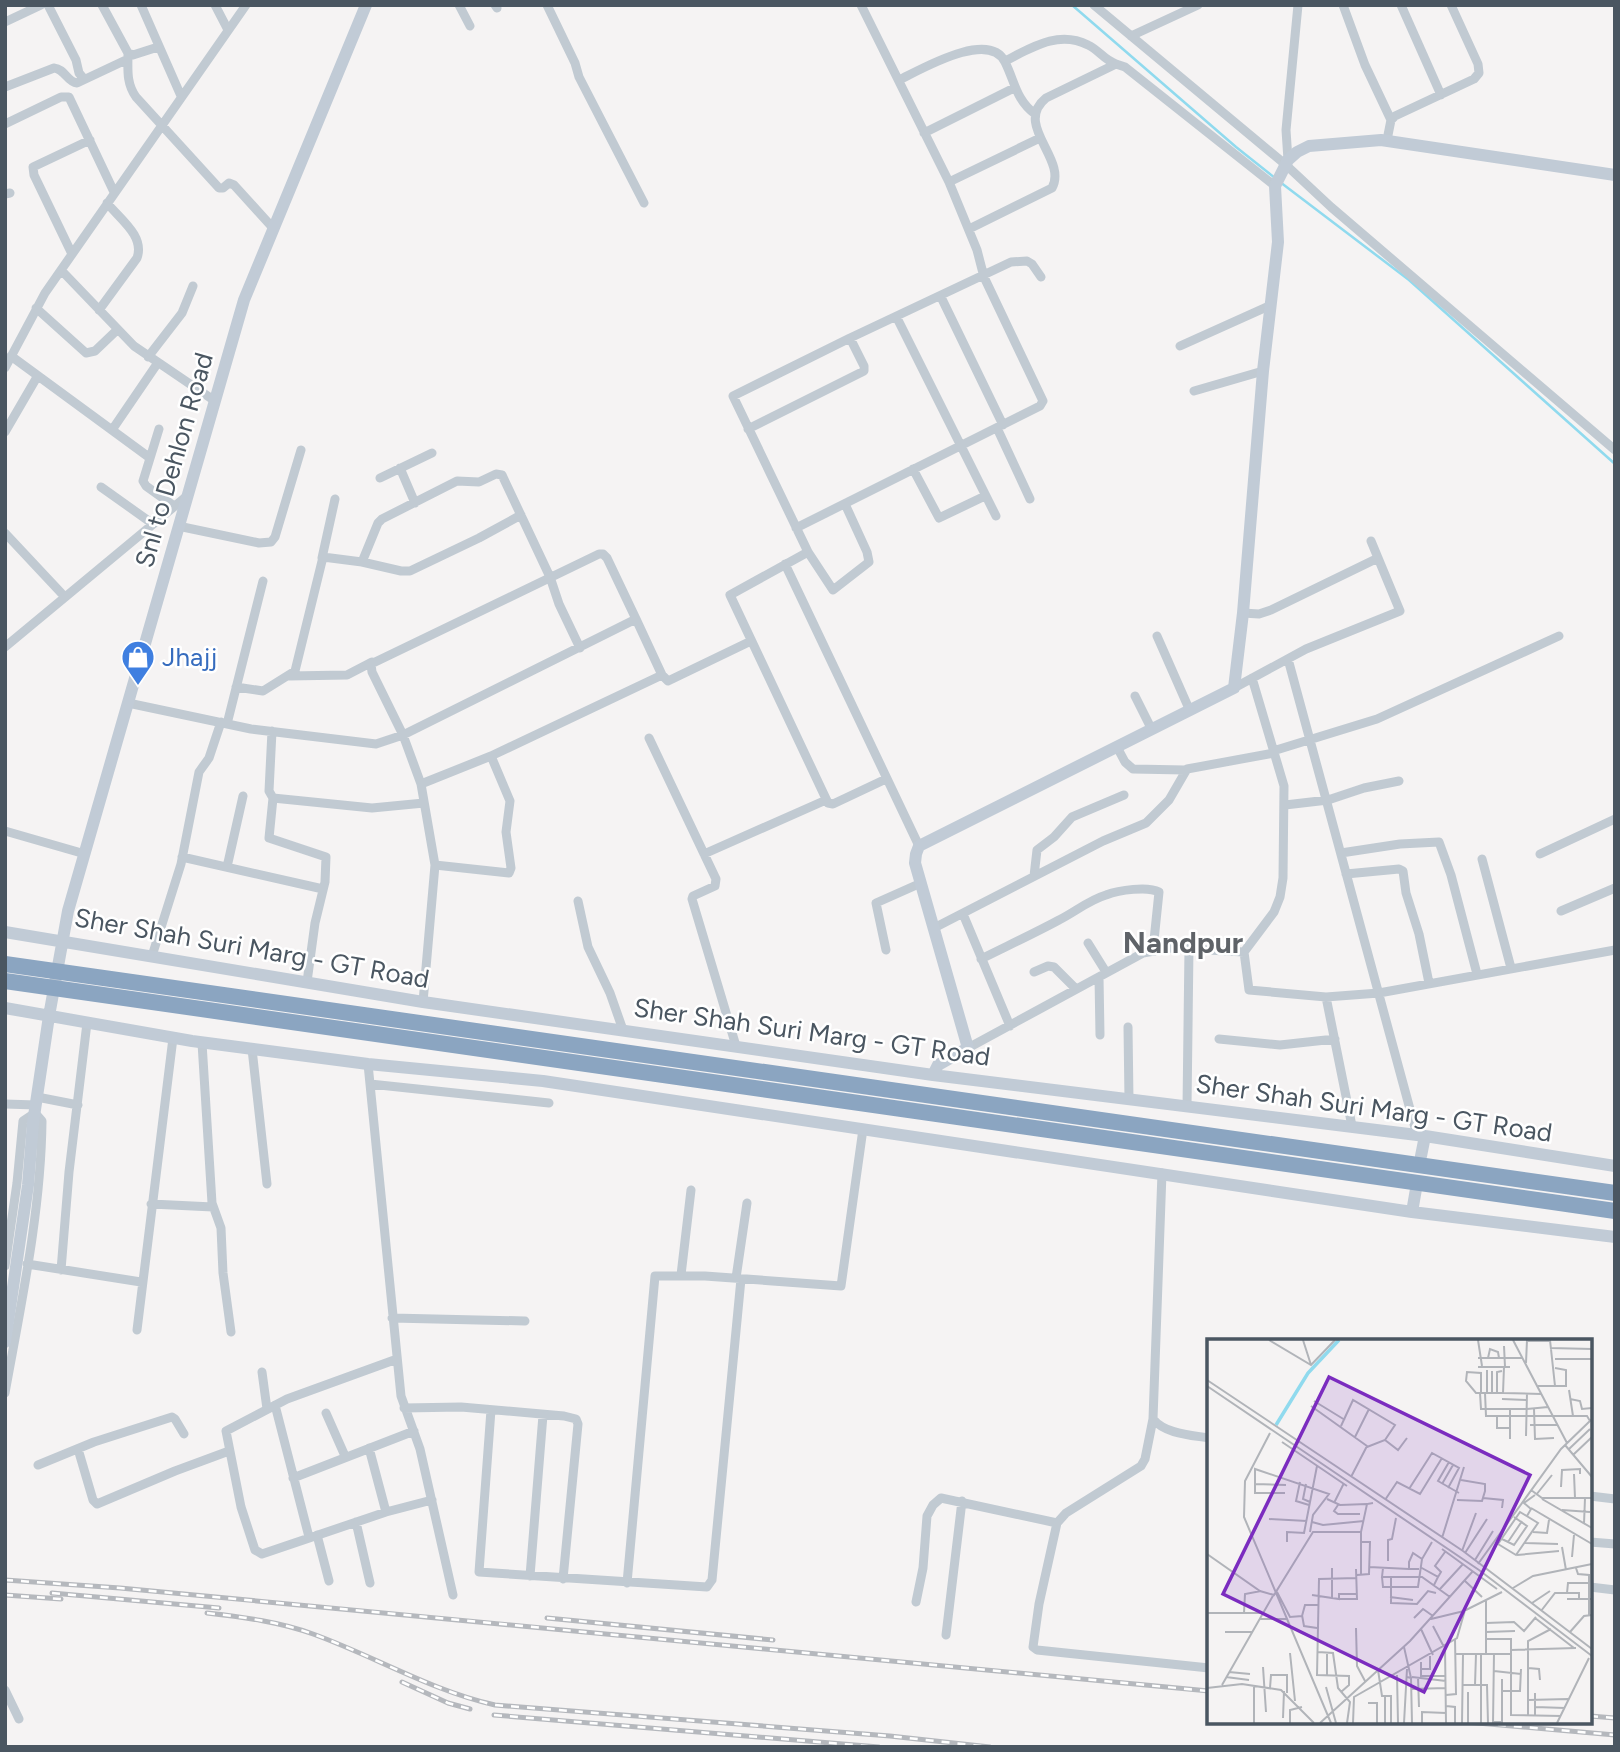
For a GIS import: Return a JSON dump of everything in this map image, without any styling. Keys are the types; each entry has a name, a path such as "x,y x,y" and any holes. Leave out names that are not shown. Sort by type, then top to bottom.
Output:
{"highway":[{"name":"Sher Shah Suri Marg - GT Road","path":"5,964 66,990 1615,1211"},
{"name":"Sher Shah Suri Marg - GT Road","path":"5,981 28,976 69,974 1615,1193"}],"street":[{"path":"5,22 41,5"},
{"path":"48,5 84,79"},
{"path":"102,5 128,56 127,77 131,91 219,188 229,183 234,185 273,228"},
{"path":"141,5 181,96"},
{"path":"215,5 228,30"},
{"path":"5,368 36,308 61,270 246,5"},
{"name":"Snl to Dehlon Road","path":"5,1342 49,1016 62,941 85,853 244,300 366,5"},
{"path":"459,5 470,26"},
{"path":"547,5 591,101 644,203"},
{"path":"796,528 1040,406 1043,401 984,277 969,229 949,182 861,5"},
{"path":"1094,5 1282,173"},
{"path":"1131,36 1198,5"},
{"path":"1343,5 1365,65 1391,120"},
{"path":"1401,5 1441,95"},
{"path":"1387,140 1391,120 1395,116 1474,79 1479,69 1451,5"},
{"path":"1234,688 1299,6"},
{"path":"1005,61 1057,39 1088,45 1108,61 1125,67 1331,207 1615,450"},
{"path":"5,87 54,68 61,70 73,82 128,56 158,47"},
{"path":"899,80 957,53 992,52 999,54 1005,61 1014,88 1023,103 1035,114 1040,138 1055,171 1052,188 969,229"},
{"path":"1035,114 1046,98 1116,64"},
{"path":"924,132 1014,88"},
{"path":"5,124 67,96 114,192"},
{"path":"949,182 1040,138"},
{"path":"72,254 33,167 90,140"},
{"path":"1282,173 1303,148 1387,140 1615,175"},
{"path":"99,310 139,250 137,238 107,203"},
{"path":"845,503 869,556 868,564 832,590 808,552 734,400 734,395 984,277 1005,264 1023,260 1032,264 1041,277"},
{"path":"61,270 117,330 148,357 215,401"},
{"path":"148,357 182,313 193,286"},
{"path":"941,297 1030,499"},
{"path":"1180,346 1271,304"},
{"path":"36,308 86,354 95,351 117,330"},
{"path":"897,318 996,516"},
{"path":"748,429 864,371 850,338"},
{"path":"11,356 150,458"},
{"path":"112,430 158,364"},
{"path":"1194,391 1263,371"},
{"path":"5,432 37,377"},
{"path":"159,429 144,484 174,506"},
{"path":"178,526 259,544 271,542 275,537 301,450"},
{"path":"380,478 432,453"},
{"path":"400,468 415,503"},
{"path":"913,469 939,518 985,496"},
{"path":"362,562 379,521 459,480 479,482 500,474 550,577 559,604 580,648"},
{"path":"101,487 153,524"},
{"path":"5,647 187,496"},
{"path":"236,687 261,692 296,669 335,499"},
{"path":"322,558 325,556 410,571 521,515"},
{"path":"5,533 64,596"},
{"path":"919,846 1190,711 1306,649 1400,611 1371,541"},
{"path":"808,552 730,595 829,804 886,779"},
{"path":"288,676 347,675 603,554 666,680 670,681 751,641"},
{"path":"1243,613 1259,614 1271,610 1378,558"},
{"path":"785,564 919,846 915,859 968,1048"},
{"path":"152,956 182,857 199,772 209,758 236,687 262,581"},
{"path":"128,703 272,732 376,744 404,736 636,619"},
{"path":"1157,636 1190,711"},
{"path":"1117,747 1125,762 1133,769 1185,770 1274,752 1377,719 1559,636"},
{"path":"1288,659 1379,993 1421,1135 1421,1156"},
{"path":"372,662 372,673 404,736 421,784 435,864 423,1002"},
{"path":"421,784 491,756 662,675"},
{"path":"1252,678 1284,786 1285,805 1283,878 1279,903 1244,952 1247,988 1250,991 1326,997 1379,993 1615,950"},
{"path":"1135,696 1152,730"},
{"path":"272,732 269,791 273,798 269,838 326,856 307,982"},
{"path":"649,738 717,884 692,899 736,1046"},
{"path":"435,864 503,874 511,870 506,832 510,801 491,756"},
{"path":"934,928 1117,834 1149,821 1169,800 1185,770"},
{"path":"1285,805 1328,800 1364,788 1399,781"},
{"path":"1034,876 1037,850 1054,837 1069,819 1124,795"},
{"path":"227,867 243,796"},
{"path":"273,798 372,808 425,803"},
{"path":"704,854 826,800"},
{"path":"1541,854 1615,819"},
{"path":"5,831 85,853"},
{"path":"1341,853 1401,844 1439,842 1451,875 1477,974"},
{"path":"182,857 323,889"},
{"path":"1482,859 1511,968"},
{"path":"1346,874 1399,869 1403,871 1429,983"},
{"path":"887,950 876,903 921,883"},
{"path":"1561,911 1615,888"},
{"path":"981,959 1089,902 1125,891 1159,892 1153,950"},
{"path":"578,901 588,947 623,1030"},
{"path":"963,914 1010,1026"},
{"name":"Sher Shah Suri Marg - GT Road","path":"5,932 423,1002 736,1046 859,1069 933,1075 1352,1126 1615,1166"},
{"path":"1088,943 1103,975 1100,1035"},
{"path":"933,1075 939,1063 1136,956 1153,950 1189,948 1244,952"},
{"path":"1187,1107 1189,948"},
{"path":"1034,972 1048,966 1054,967 1076,989"},
{"path":"1326,997 1352,1126"},
{"path":"5,1008 202,1043 368,1064 544,1081 855,1123 1412,1212 1615,1237"},
{"path":"61,1270 69,1172 87,1023"},
{"path":"1128,1027 1129,1100"},
{"path":"137,1330 173,1038"},
{"path":"1219,1039 1280,1045 1335,1039"},
{"path":"202,1043 213,1207 221,1228 223,1273 231,1332"},
{"path":"252,1049 267,1184"},
{"path":"368,1064 392,1318 404,1408 421,1449 453,1595"},
{"path":"370,1084 549,1103"},
{"path":"5,1104 35,1110 78,1105"},
{"path":"5,1266 23,1121 35,1110"},
{"path":"5,1393 27,1264 43,1124 35,1110"},
{"path":"627,1583 655,1276 681,1275 836,1287 842,1285 855,1123"},
{"path":"1162,1172 1153,1419 1145,1459 1141,1466 1066,1513 1057,1523 1033,1641 1035,1650 1207,1668"},
{"path":"1412,1212 1416,1189"},
{"path":"681,1275 691,1190"},
{"path":"491,1409 479,1570 483,1573 700,1588 711,1583 747,1203"},
{"path":"151,1204 213,1207"},
{"path":"27,1264 141,1282"},
{"path":"392,1318 525,1321"},
{"path":"397,1359 271,1407 225,1432 241,1507 256,1552 264,1553 386,1512 432,1500"},
{"path":"262,1371 293,1478 329,1581"},
{"path":"404,1408 491,1409 571,1417 578,1423 563,1578"},
{"path":"326,1413 345,1456"},
{"path":"530,1576 543,1415"},
{"path":"38,1465 143,1425 172,1417 184,1434"},
{"path":"1153,1419 1159,1426 1173,1431 1207,1438"},
{"path":"293,1478 414,1431"},
{"path":"369,1448 386,1512"},
{"path":"78,1449 93,1500 97,1504 229,1451"},
{"path":"1592,1496 1615,1499"},
{"path":"916,1602 929,1511 941,1498 1057,1523"},
{"path":"946,1635 962,1501"},
{"path":"356,1522 370,1583"},
{"path":"1592,1542 1615,1544"},
{"path":"1592,1587 1615,1590"},
{"path":"5,1690 19,1719"}],"waterway":[{"path":"1072,5 1275,178"},
{"path":"1280,182 1409,280 1615,464"}],"railway":[{"path":"5,1580 120,1588 1207,1691"},
{"path":"52,1593 219,1608"},
{"path":"5,1595 61,1599"},
{"path":"207,1613 288,1626 336,1643 449,1691 495,1705 890,1736 990,1747"},
{"path":"547,1618 773,1640"},
{"path":"402,1682 448,1703 470,1709"},
{"path":"494,1715 879,1747"},
{"path":"1592,1716 1615,1718"},
{"path":"1489,1724 1615,1735"}],"place":[{"name":"Jhajj","path":"138,687"}],"district":[{"name":"Nandpur","path":"1183,943"}]}
